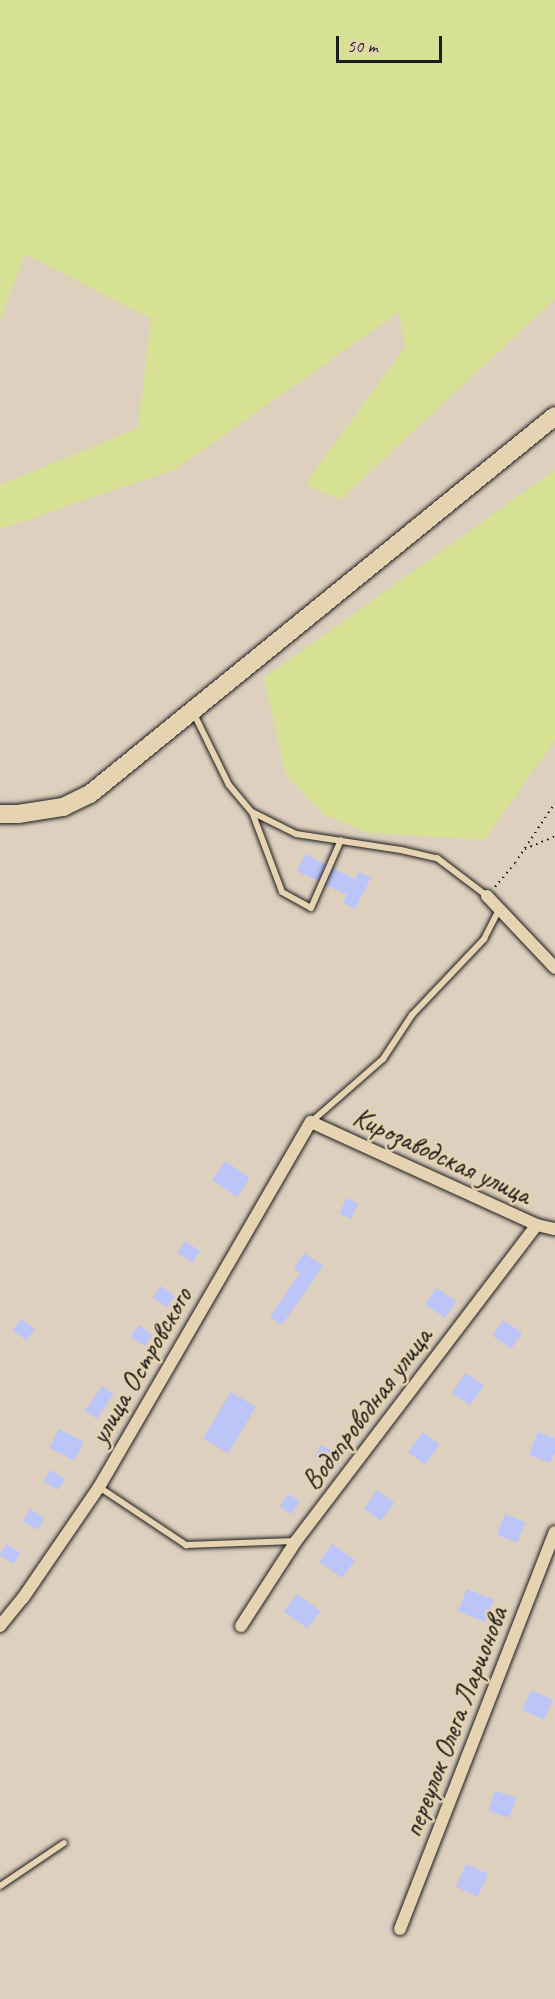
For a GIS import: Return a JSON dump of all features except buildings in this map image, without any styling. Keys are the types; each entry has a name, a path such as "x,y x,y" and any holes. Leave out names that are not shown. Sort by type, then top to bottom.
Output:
{"main road":[{"path":"0,814 18,814 63,807 90,794 555,416"}],"street":[{"path":"487,896 555,968"},
{"name":"Кирозаводская улица","path":"311,1122 537,1225 555,1229"},
{"name":"улица Островского","path":"0,1626 23,1598 99,1487 311,1122"},
{"name":"Водопроводная улица","path":"242,1626 296,1541 537,1225"},
{"name":"переулок Олега Ларионова","path":"400,1929 555,1532"}],"lane":[{"path":"192,710 229,785 252,812 282,892 311,908 341,840"},
{"path":"252,812 296,834 437,858 487,896"},
{"path":"311,1122 383,1059 412,1015 484,939 500,910"},
{"path":"99,1487 186,1545 296,1541"},
{"path":"0,1886 64,1843"}],"path":[{"path":"487,896 525,849 555,803"},
{"path":"525,849 555,836"}],"green space":[{"path":"0,0 555,0 555,299 340,500 305,484 405,347 399,312 176,469 0,529 0,485 138,428 151,319 25,254 0,321"},
{"path":"555,470 555,740 484,840 368,833 323,814 286,775 264,678"}]}
